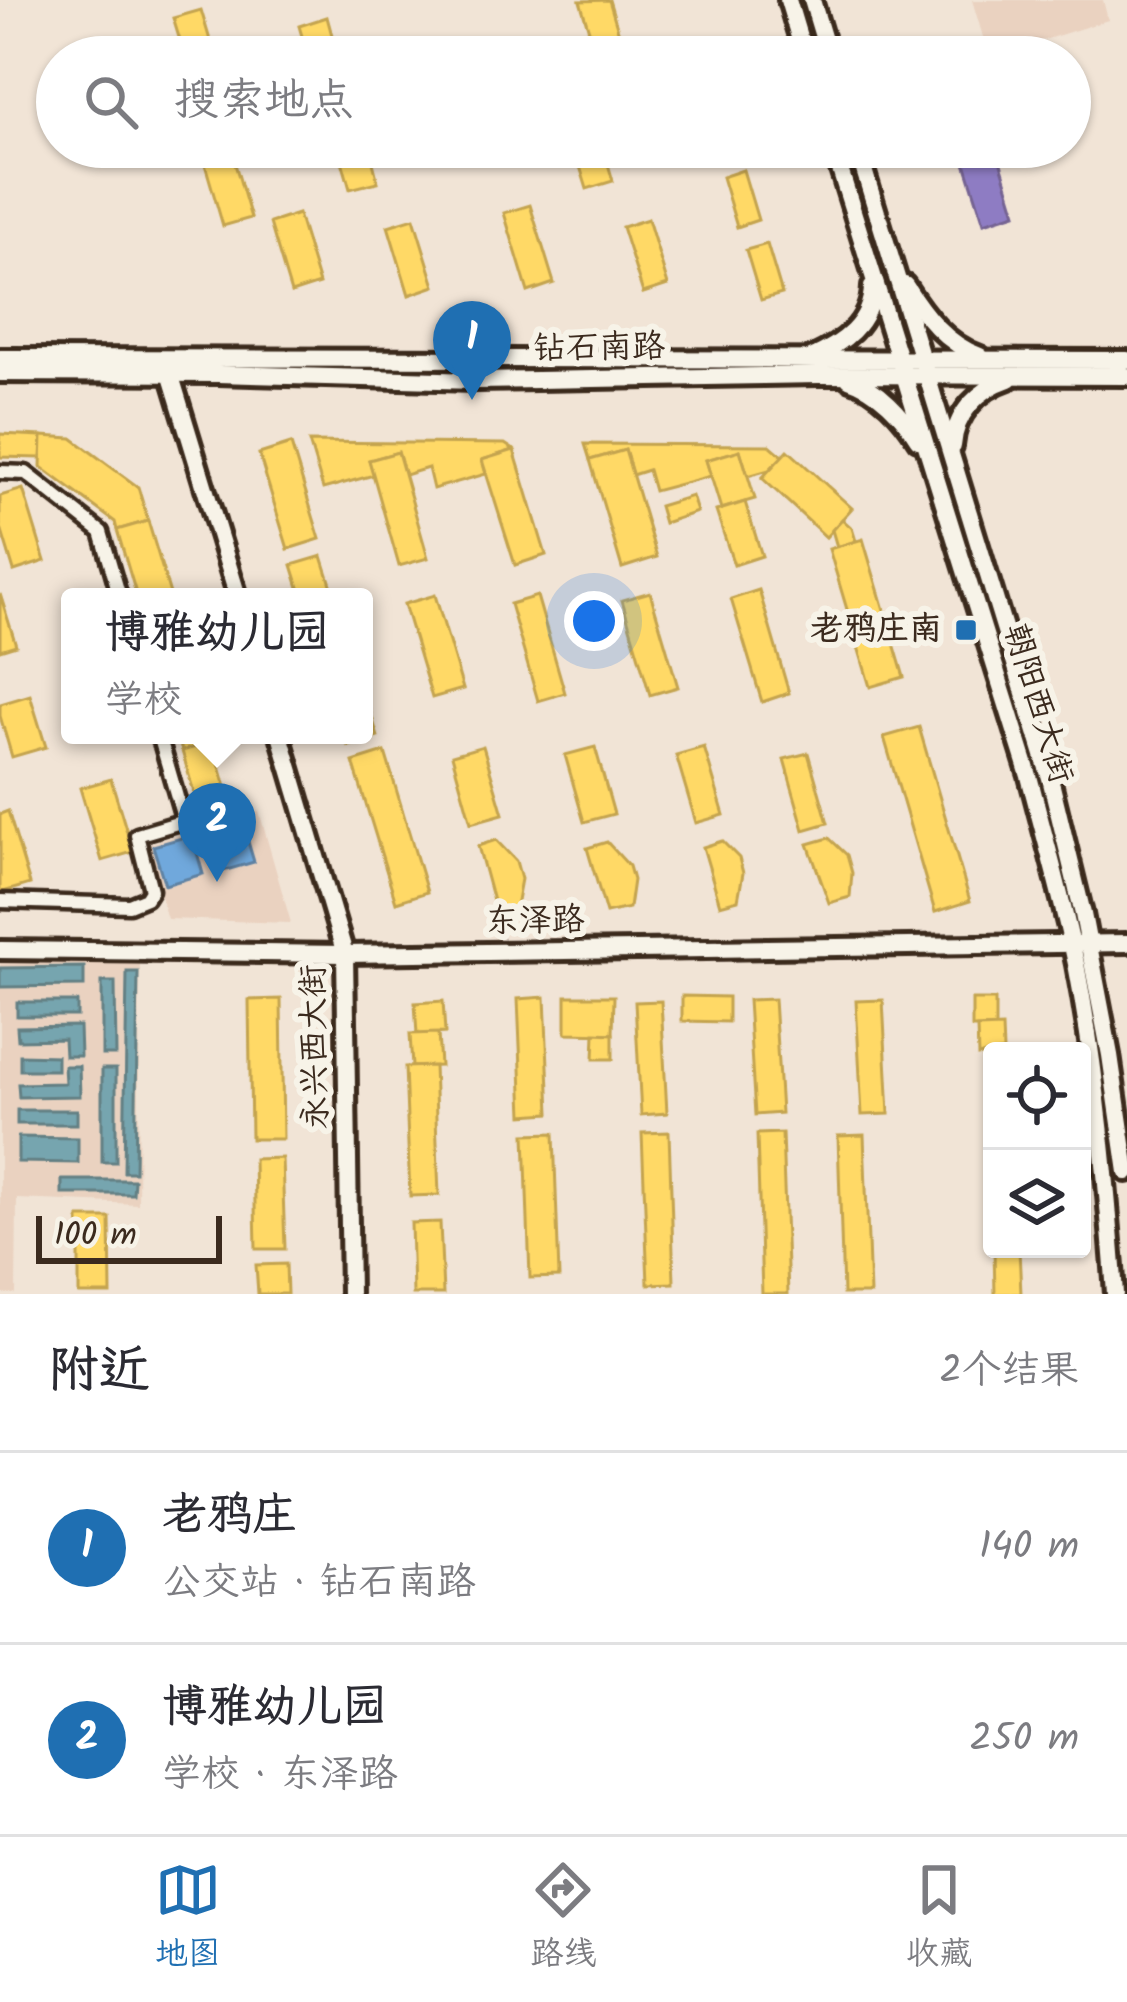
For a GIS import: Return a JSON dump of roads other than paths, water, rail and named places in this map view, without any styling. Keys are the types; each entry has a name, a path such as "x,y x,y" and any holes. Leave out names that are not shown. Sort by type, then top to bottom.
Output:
{"main road":[{"path":"788,0 799,36"},
{"path":"812,0 823,36"},
{"name":"朝阳西大街","path":"839,168 1079,942 1110,1055 1127,1172"},
{"name":"朝阳西大街","path":"863,168 1051,778 1079,942 1115,1294"},
{"path":"891,260 918,306 951,341 998,361"},
{"path":"805,361 842,343 868,312 873,294 870,268"},
{"name":"钻石南路","path":"0,358 805,361 1020,376 1127,376"},
{"name":"钻石南路","path":"924,368 998,361 1127,360"},
{"name":"钻石南路","path":"0,373 476,381 837,375 901,368"},
{"path":"170,373 234,588"},
{"path":"837,375 860,382 884,400 913,431 930,462"},
{"path":"952,458 958,418 993,386 1020,376"},
{"name":"永兴西大街","path":"283,744 345,955 350,1294"},
{"name":"东泽路","path":"0,950 345,955 1127,943"}],"street":[{"path":"0,472 26,473 101,532 117,588"},
{"path":"0,901 129,905 146,898 152,890 137,835 184,821 162,744"}],"place":[{"name":"老鸦庄","path":"472,400"},
{"name":"老鸦庄南","path":"966,630"},
{"name":"博雅幼儿园","path":"217,882"}]}
